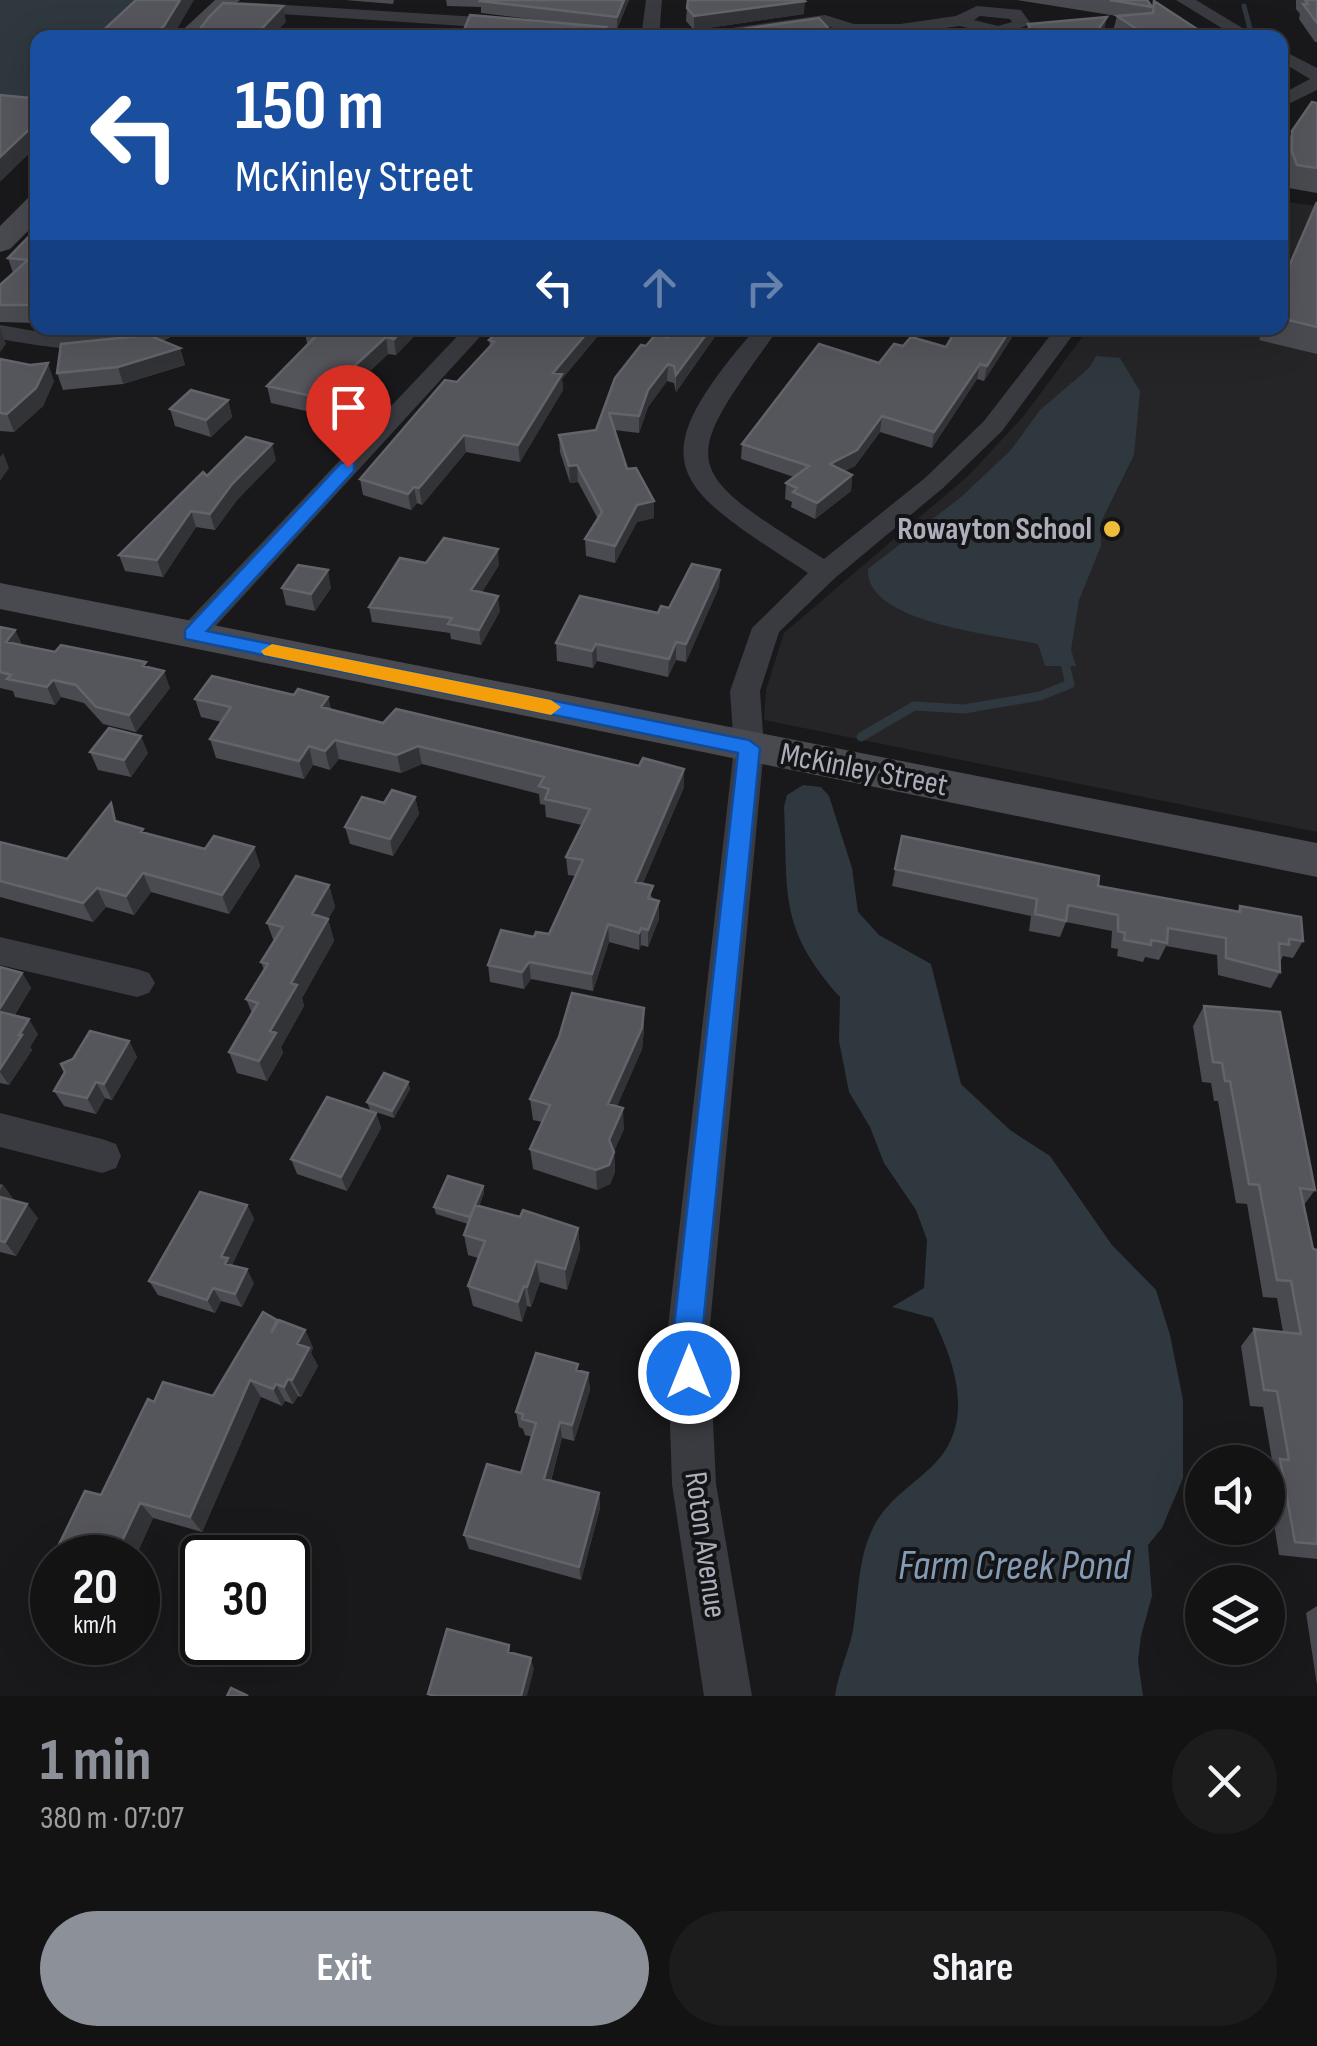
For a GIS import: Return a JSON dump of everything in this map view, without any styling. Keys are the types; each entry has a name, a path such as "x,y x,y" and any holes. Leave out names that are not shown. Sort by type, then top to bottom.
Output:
{"main road":[{"path":"195,30 225,3"},
{"path":"0,244 30,216"},
{"name":"McKinley Street","path":"0,596 1317,860"}],"street":[{"path":"651,30 654,0"},
{"path":"816,0 824,20"},
{"path":"1184,0 1237,30"},
{"path":"225,3 562,30"},
{"path":"752,30 824,20 867,30 960,21"},
{"path":"1288,59 1317,79 1288,97"},
{"path":"0,332 105,346 152,335"},
{"path":"192,634 471,335"},
{"path":"758,335 714,398 696,438 694,466 717,500 826,572"},
{"name":"Roton Avenue","path":"728,1696 694,1484 688,1336 749,748 745,692 766,628 826,572 934,483 992,426 1061,335"},
{"path":"0,950 137,983"},
{"path":"0,1130 102,1156"}],"shaded area":[{"name":"Rowayton School","path":"1288,202 1317,206 1317,832 764,720 766,690 784,633 969,475 1023,417 1084,335 1288,335"}],"water":[{"path":"0,0 137,0 111,30 30,30 30,109 0,105"},
{"path":"1096,356 1120,358 1140,391 1134,455 1101,522 1101,546 1079,600 1071,650 1076,666 1045,666 1038,644 936,623 887,602 872,587 868,569 961,497 1011,450 1040,410 1089,368"},
{"name":"Farm Creek Pond","path":"803,785 821,787 829,796 852,868 858,912 879,935 931,964 961,1084 1010,1130 1050,1156 1112,1245 1156,1290 1183,1400 1183,1478 1162,1528 1148,1545 1152,1596 1138,1661 1143,1696 835,1696 853,1630 868,1538 888,1506 949,1445 958,1409 954,1371 933,1318 892,1307 924,1288 927,1240 916,1210 884,1163 870,1127 849,1092 839,1041 840,997 806,950 790,909 784,807 787,795"}],"building":[{"path":"136,0 180,0 160,30 104,30"},
{"path":"481,0 624,0 617,17"},
{"path":"688,0 805,1 694,16 687,8"},
{"path":"1110,0 1147,0 1152,7"},
{"path":"1305,0 1317,0 1317,23 1303,4 1308,4"},
{"path":"1154,1 1198,30 1138,30 1117,16 1153,13"},
{"path":"223,3 283,6 260,30 199,30"},
{"path":"470,15 606,27 603,30 464,30"},
{"path":"1107,17 1098,30 1031,30 1028,24"},
{"path":"819,18 829,29 822,30 737,30"},
{"path":"0,95 30,98 30,129 0,157"},
{"path":"1312,102 1317,103 1317,168 1297,165 1292,152 1292,131"},
{"path":"1317,202 1317,327 1288,320 1288,269"},
{"path":"30,235 28,305 0,305 0,285 28,260 8,258"},
{"path":"148,335 180,348 118,367 57,373 61,344"},
{"path":"317,335 398,335 394,339 386,337 320,398 267,386"},
{"path":"494,335 585,335 553,373 562,374 518,445 464,435 419,488 414,487 408,494 360,479 445,380 457,382 494,342 489,340"},
{"path":"655,335 706,335 676,375 674,366 668,364 648,390 639,416 609,413 627,469 636,468 654,501 637,505 615,546 585,539 602,512 577,465 569,466 559,435 596,430 615,378 641,345 646,346"},
{"path":"953,335 1007,335 987,366 980,364 934,432 882,416 857,450 830,464 852,475 817,503 793,492 797,488 786,483 809,466 742,444 819,344 879,363 894,344 903,346 911,337 946,347"},
{"path":"0,359 30,365 48,363 36,388 7,414 0,413"},
{"path":"191,390 228,400 206,420 170,409"},
{"path":"246,437 272,444 232,484 210,514 191,511 157,560 119,555 203,472 207,476"},
{"path":"444,538 498,549 471,590 498,596 479,630 448,624 452,618 369,607 400,558 426,563"},
{"path":"692,564 720,570 686,644 676,642 669,659 596,644 592,651 556,643 580,596 658,613 661,606 669,608"},
{"path":"298,565 328,570 311,594 282,588"},
{"path":"0,627 15,630 6,642 55,652 61,645 146,662 143,666 164,671 129,715 96,707 76,685 53,680 47,687 7,679 11,675 0,672"},
{"path":"212,676 294,695 298,689 328,697 321,707 383,723 396,709 639,766 643,758 684,769 635,882 653,886 648,898 659,901 648,930 641,928 639,933 608,924 592,974 529,962 522,972 488,965 501,930 534,937 536,932 549,934 583,860 566,857 590,809 545,799 549,789 539,786 544,777 418,746 397,755 335,740 325,751 309,746 299,761 210,739 231,707 195,699"},
{"path":"109,728 141,736 124,760 90,752"},
{"path":"392,790 415,797 390,839 345,827 362,797 384,803"},
{"path":"111,803 115,821 143,829 141,832 205,849 214,836 254,847 222,895 143,873 126,896 97,888 83,903 0,881 0,842 67,859"},
{"path":"902,836 1099,876 1098,886 1240,912 1240,906 1301,917 1303,941 1289,939 1289,945 1279,943 1280,972 1226,958 1226,938 1168,928 1167,943 1151,940 1151,945 1124,940 1125,933 1118,931 1118,915 1068,905 1066,921 1035,914 1037,899 895,869"},
{"path":"296,876 329,885 312,914 328,919 291,983 297,985 270,1031 276,1033 259,1061 229,1052 258,1003 246,999 268,964 261,962 283,927 267,923"},
{"path":"0,967 22,973 0,1008"},
{"path":"572,993 644,1008 642,1028 608,1104 623,1108 609,1140 614,1152 609,1165 596,1170 530,1149 550,1105 530,1099 559,1037"},
{"path":"1204,1006 1280,1012 1315,1190 1300,1188 1313,1249 1317,1250 1317,1544 1295,1542 1285,1487 1285,1460 1289,1460 1277,1391 1264,1390 1254,1329 1301,1334 1291,1281 1277,1280 1259,1185 1249,1184 1230,1081 1225,1081 1222,1063 1213,1062"},
{"path":"0,1012 29,1019 0,1069"},
{"path":"90,1031 129,1041 104,1084 96,1082 87,1098 54,1091 65,1072 61,1064 73,1059"},
{"path":"384,1073 408,1082 392,1111 367,1102"},
{"path":"327,1097 376,1113 341,1177 291,1159"},
{"path":"448,1176 483,1186 470,1217 434,1207"},
{"path":"200,1192 247,1205 221,1257 228,1258 225,1264 247,1269 235,1294 213,1288 207,1300 149,1281"},
{"path":"0,1197 27,1204 5,1242 0,1241"},
{"path":"475,1205 520,1217 523,1210 578,1228 565,1269 536,1261 518,1302 468,1286 485,1241 464,1235"},
{"path":"263,1312 277,1320 271,1333 279,1320 305,1330 297,1344 309,1348 292,1380 288,1379 284,1387 276,1384 273,1389 250,1380 190,1517 140,1503 125,1535 63,1535 85,1491 101,1495 148,1399 154,1402 163,1382 213,1396"},
{"path":"536,1353 578,1364 576,1370 588,1373 572,1425 560,1422 544,1479 599,1493 579,1567 464,1535 487,1464 521,1473 536,1423 522,1419 523,1414 516,1412"},
{"path":"447,1629 509,1645 508,1652 531,1658 521,1696 428,1694"},
{"path":"231,1688 248,1696 227,1696"}],"waterway":[{"path":"1244,6 1250,29"},
{"path":"861,737 914,706 964,709 1040,696 1070,684 1063,656"}],"slow traffic":[{"path":"272,651 551,707"}],"place":[{"name":"Rowayton School","path":"1112,529"}],"route":[{"path":"348,467 192,634 749,748 688,1336 689,1373"}]}
